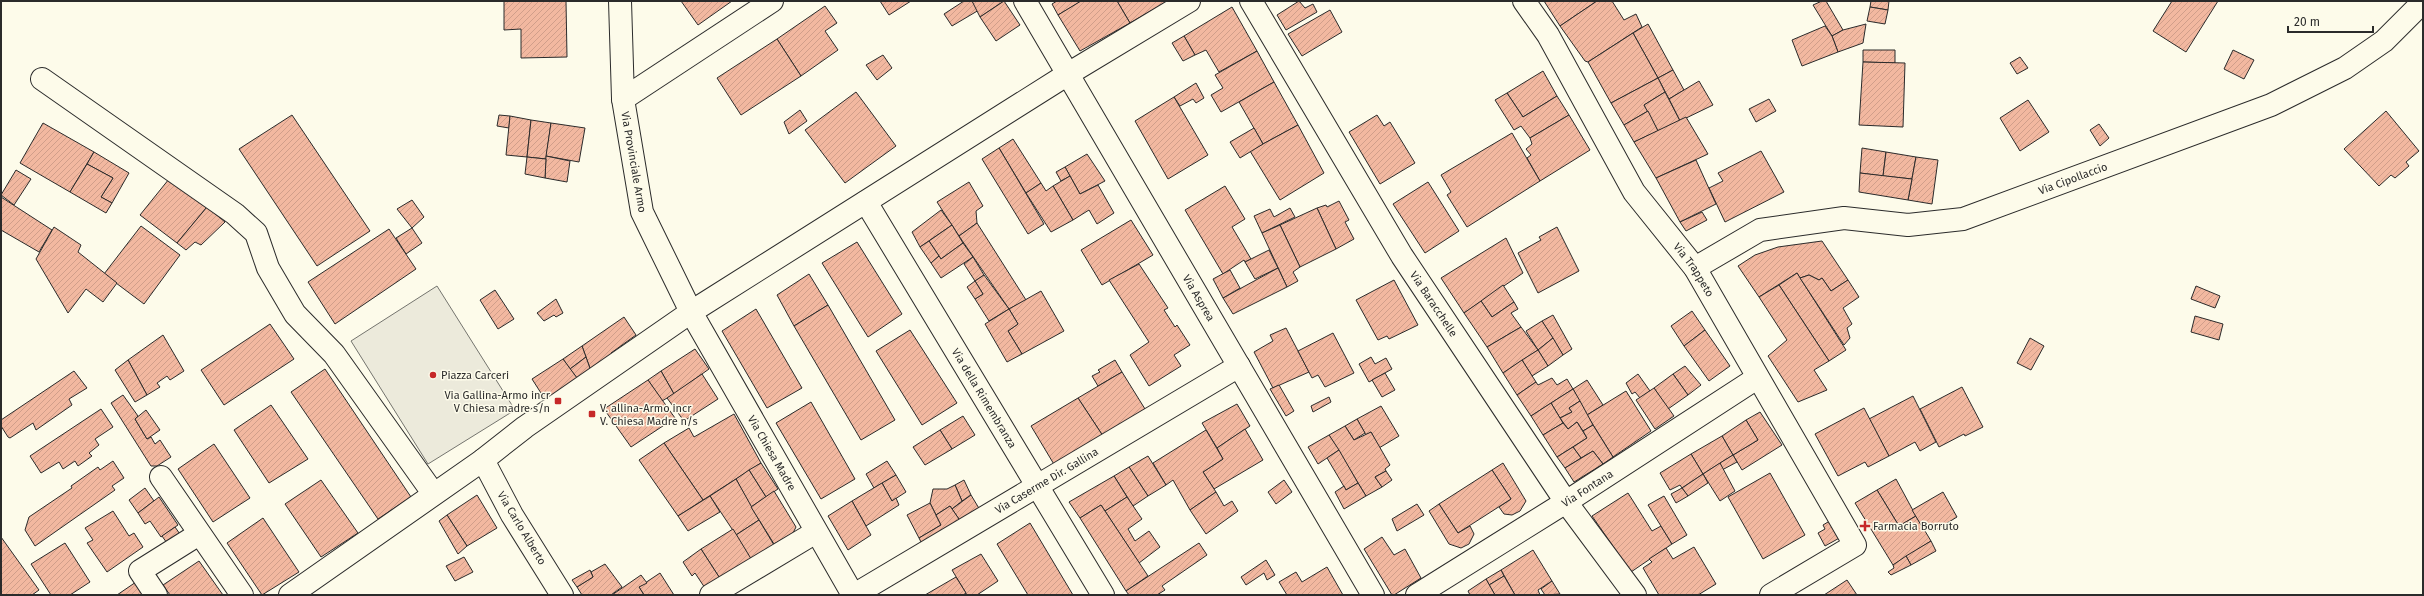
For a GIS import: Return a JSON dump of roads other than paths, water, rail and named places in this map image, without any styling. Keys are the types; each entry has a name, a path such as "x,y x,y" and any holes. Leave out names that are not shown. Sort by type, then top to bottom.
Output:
{"street":[{"name":"Via Provinciale Armo","path":"620,1 623,98 642,212 691,312"},
{"path":"623,98 772,1"},
{"name":"Via Asprea","path":"1025,1 1373,595"},
{"path":"290,595 433,493 483,460 525,427 691,312 1068,74 1189,1"},
{"name":"Via Baracchelle","path":"1251,1 1402,256 1566,502 1635,595"},
{"name":"Via Trappeto","path":"1524,1 1548,35 1634,192 1695,268 1757,378 1855,545 1771,595"},
{"name":"Via Cipollaccio","path":"1695,268 1760,230 1844,218 1908,225 1963,219 2271,105 2345,68 2384,41 2423,2"},
{"path":"42,79 235,214 256,234 268,268 295,314 334,354 433,493"},
{"name":"Via della Rimembranza","path":"866,202 1103,595"},
{"name":"Via Chiesa Madre","path":"691,312 853,595"},
{"name":"Via Caserme Dir. Gallina","path":"853,595 1239,366"},
{"name":"Via Fontana","path":"1417,595 1566,502 1757,378"},
{"name":"Via Carlo Alberto","path":"483,460 512,515 562,595"},
{"path":"161,478 242,595"},
{"path":"711,595 816,532"},
{"path":"156,595 140,571 199,534"}],"place":[{"name":"Piazza Carceri","path":"433,375"},
{"name":"Via Gallina-Armo incr V Chiesa madre s/n","path":"558,401"},
{"name":"V. allina-Armo incr V. Chiesa Madre n/s","path":"592,414"},
{"name":"Farmacia Borruto","path":"1865,526"}]}
